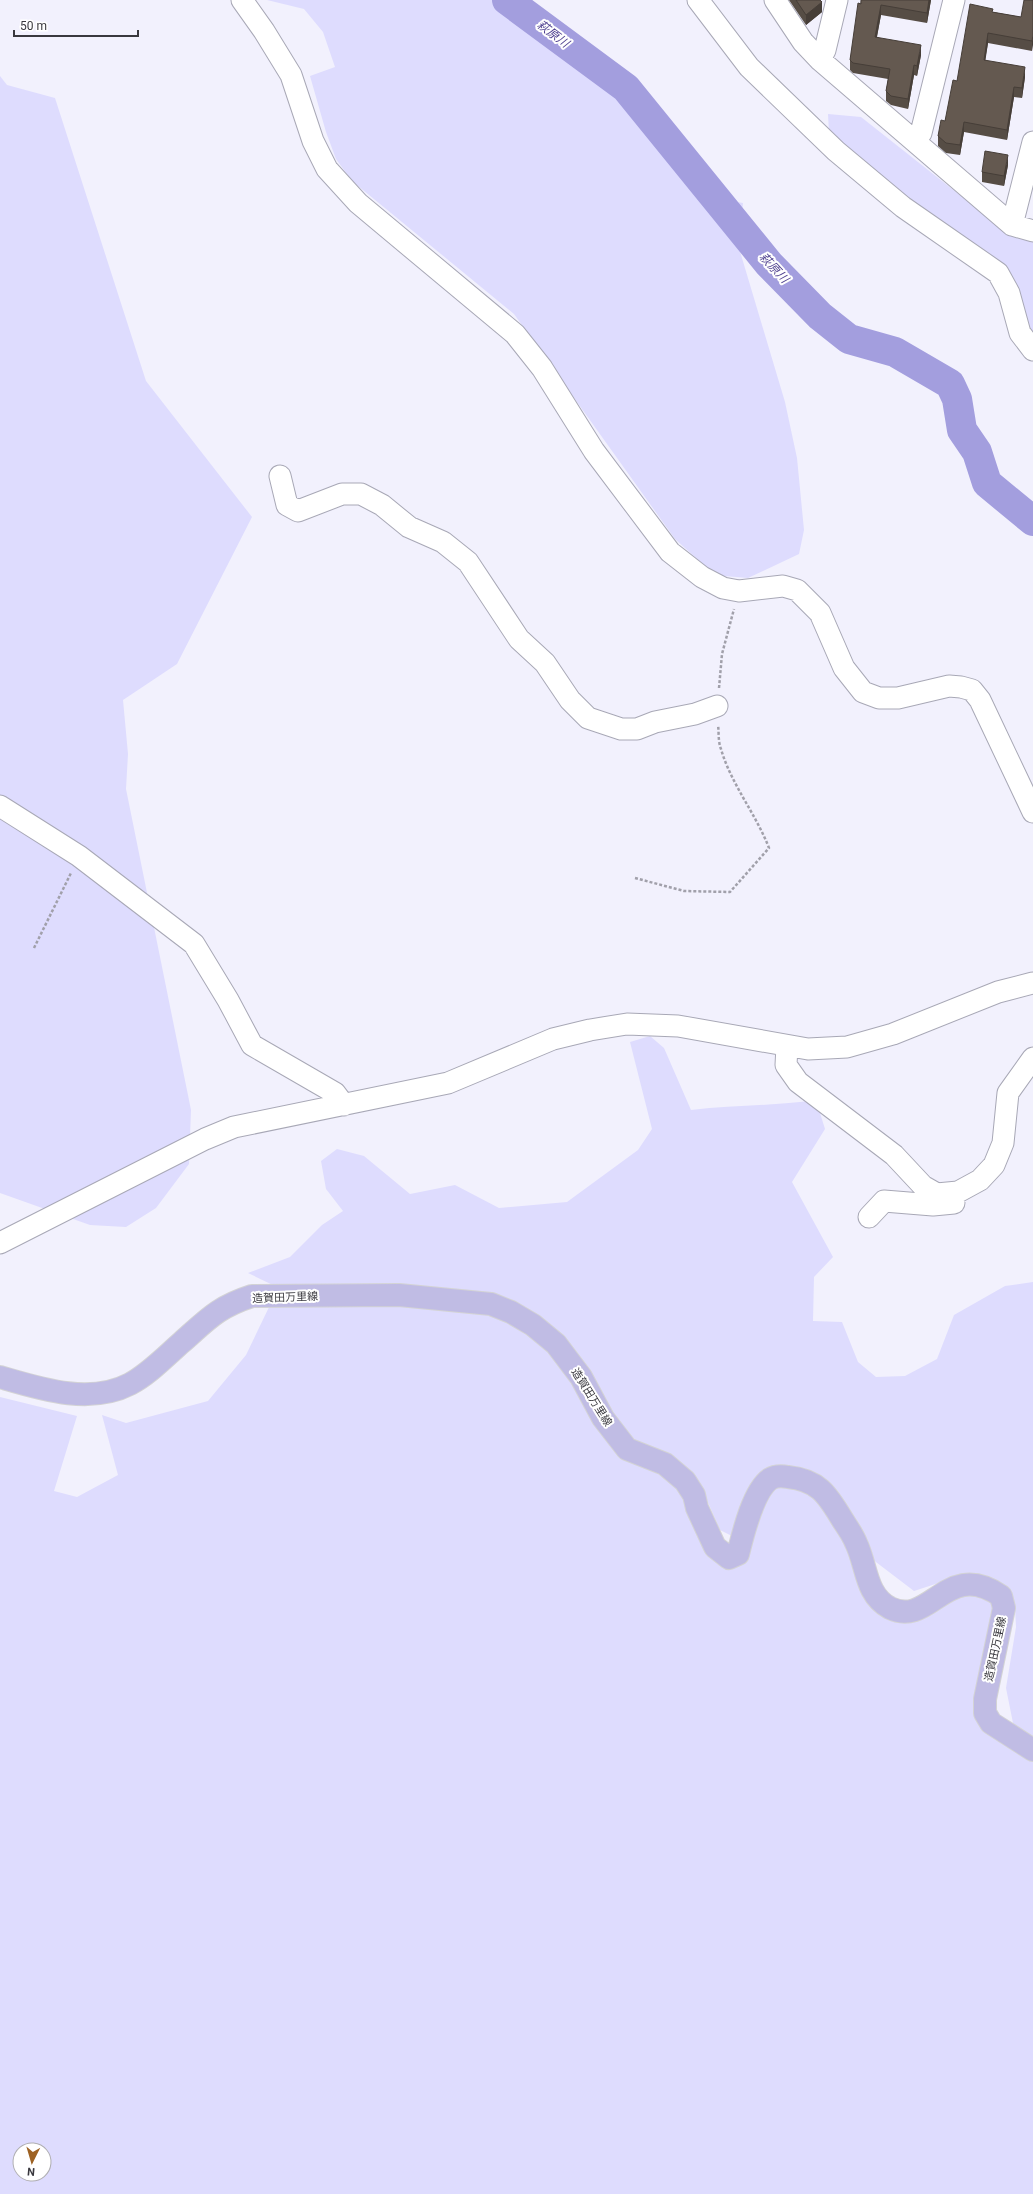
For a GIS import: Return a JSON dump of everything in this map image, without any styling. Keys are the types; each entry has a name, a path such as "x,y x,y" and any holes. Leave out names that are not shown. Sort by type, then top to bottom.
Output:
{"main road":[{"name":"造賀田万里線","path":"0,1377 40,1388 73,1394 101,1393 130,1384 158,1364 215,1312 235,1302 252,1296 399,1295 491,1304 511,1312 533,1325 556,1344 581,1377 603,1418 627,1449 665,1464 685,1481 694,1495 697,1508 715,1547 729,1558 738,1554 760,1490 771,1478 782,1476 804,1479 815,1485 829,1498 856,1543 871,1589 879,1600 890,1608 908,1613 927,1604 955,1586 977,1583 990,1588 1001,1596 1004,1608 985,1699 985,1713 991,1723 1033,1750"}],"street":[{"path":"242,0 264,31 291,75 313,141 327,169 358,203 515,334 542,368 594,451 670,552 702,577 723,588 739,591 783,586 797,590 820,613 844,668 863,692 879,698 898,698 949,686 972,690 980,700 1033,812"},
{"path":"698,0 749,67 836,151 903,207 998,274 1009,294 1020,333 1033,350"},
{"path":"775,0 803,42 820,60 1012,225 1033,231"},
{"path":"820,60 825,50 837,0"},
{"path":"915,141 921,133 954,0"},
{"path":"1012,225 1033,142"},
{"path":"280,476 287,505 298,511 342,494 361,494 382,505 409,527 443,542 468,562 519,639 545,664 570,700 588,718 621,728 637,728 655,722 696,714 717,706"},
{"path":"0,806 79,856 194,944 228,1000 252,1044 335,1093 344,1105"},
{"path":"0,1243 205,1139 234,1127 448,1083 553,1040 590,1030 627,1024 678,1026 808,1049 847,1047 893,1034 998,992 1033,983"},
{"path":"787,1046 786,1065 798,1082 894,1155 922,1186 937,1194 958,1192 980,1180 994,1165 1004,1142 1008,1093 1033,1058"},
{"path":"869,1217 884,1201 933,1205 957,1203 983,1185 980,1180"}],"path":[{"path":"635,878 684,891 730,892 769,848 761,826 733,777 720,749 717,706 722,654 739,591"},
{"path":"34,948 79,856"}],"shaded area":[{"path":"267,0 504,0 657,105 702,196 743,203 739,248 785,402 797,458 804,530 799,554 748,578 724,576 706,567 675,539 514,314 352,181 336,159 326,132 310,76 335,67 323,32 304,9"},
{"path":"0,76 7,85 55,98 146,381 252,517 177,664 123,700 128,754 126,789 191,1110 189,1164 156,1208 126,1227 90,1225 0,1193"},
{"path":"828,114 861,117 1004,230 1033,239 1033,344 1005,275 884,186 829,133"},
{"path":"650,1036 664,1048 691,1110 816,1100 825,1129 792,1182 833,1257 814,1277 813,1321 842,1322 858,1362 876,1377 905,1376 937,1359 954,1315 1005,1286 1033,1282 1033,1742 1013,1723 1006,1688 1016,1627 1015,1607 1008,1591 996,1581 966,1574 914,1591 868,1556 835,1490 766,1473 732,1536 720,1530 706,1498 689,1469 629,1440 584,1363 561,1336 528,1311 277,1287 248,1273 290,1257 322,1225 343,1211 326,1189 321,1161 337,1149 364,1156 410,1194 455,1185 499,1208 567,1202 638,1150 652,1129 630,1042"},
{"path":"271,1303 398,1303 489,1312 507,1319 551,1349 575,1381 662,1469 680,1485 710,1551 748,1538 774,1484 812,1490 888,1614 958,1592 995,1599 979,1698 1033,1757 1033,2194 0,2194 0,1397 77,1416 54,1491 77,1497 118,1475 102,1415 126,1423 208,1401 246,1355"}],"building":[{"path":"796,0 820,0 822,2 806,15"},
{"path":"861,0 929,0 927,13 881,5 875,37 921,45 917,66 914,65 908,99 891,96 886,91 890,69 853,63 850,60 858,3 861,4"},
{"path":"1024,0 1033,0 1032,41 988,33 984,60 1025,67 1022,88 1014,87 1007,130 964,122 960,145 946,143 938,136 941,120 945,121 953,80 957,81 970,4 993,9 992,12 1021,17"},
{"path":"985,151 1008,155 1004,176 982,172"}],"waterway":[{"name":"萩原川","path":"507,0 626,88 769,264 820,316 849,339 895,352 950,384 957,399 962,430 977,452 987,483 1033,521"}]}
